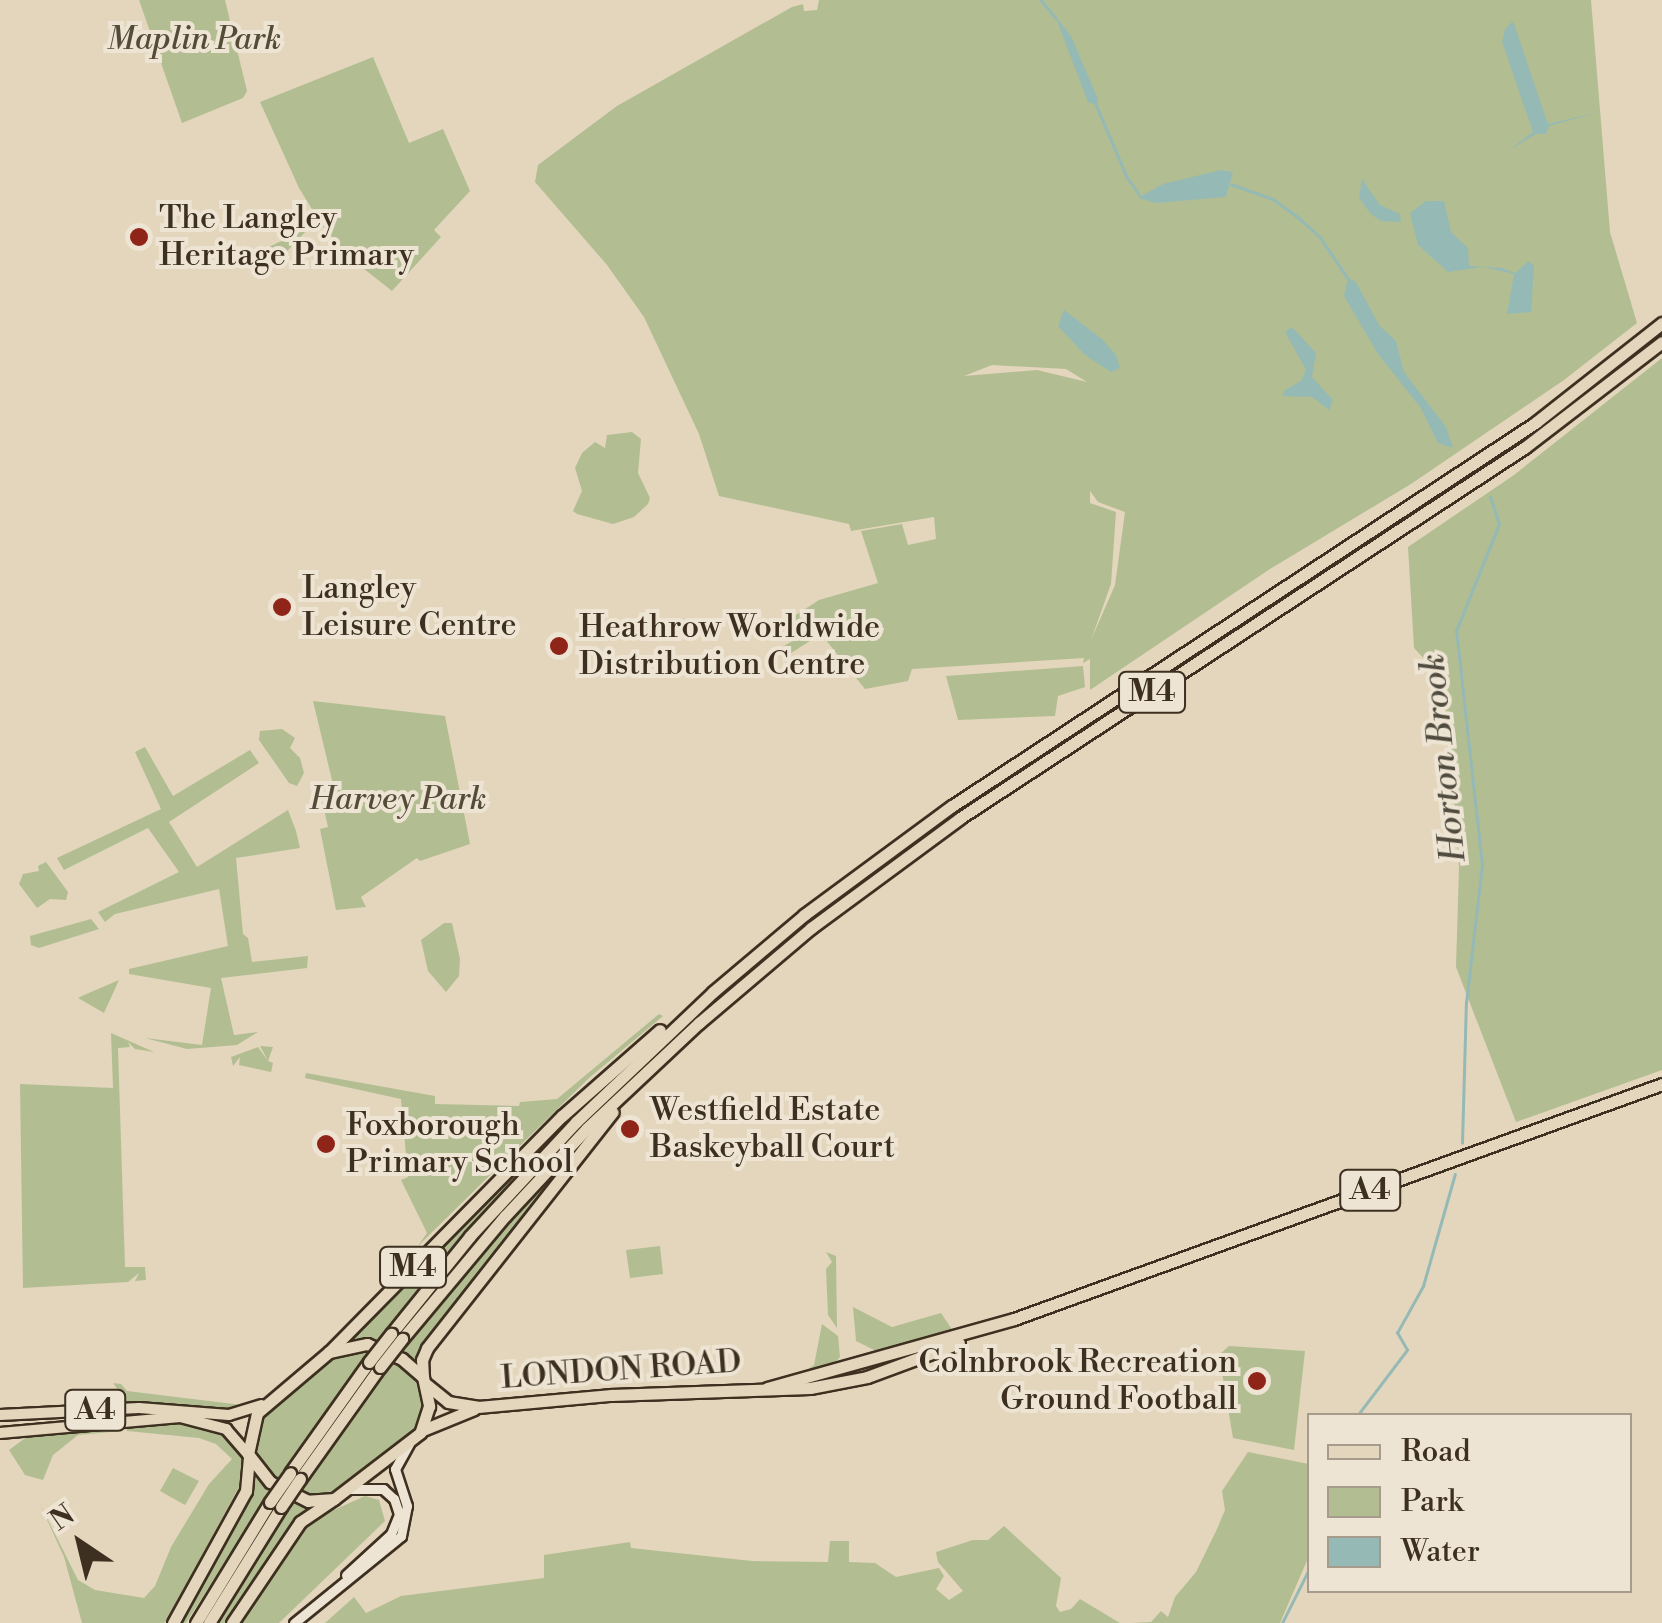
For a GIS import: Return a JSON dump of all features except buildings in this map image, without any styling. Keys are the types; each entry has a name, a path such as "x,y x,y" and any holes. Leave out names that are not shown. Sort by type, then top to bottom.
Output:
{"highway":[{"name":"M4","path":"329,1352 575,1104 718,981 900,842 1518,434 1662,323"},
{"name":"M4","path":"397,1336 530,1188 657,1062 811,928 920,846 1510,457 1662,342"},
{"name":"M4","path":"196,1623 295,1476 470,1236 576,1122 750,959"},
{"name":"M4","path":"425,1380 427,1348 657,1062"},
{"name":"A4","path":"1014,1319 1662,1084"},
{"name":"LONDON ROAD","path":"425,1380 452,1404 478,1407 848,1382 941,1350 1014,1319"},
{"name":"LONDON ROAD","path":"767,1388 1014,1319"},
{"path":"173,1623 246,1491 253,1420 264,1404 329,1352 367,1344 402,1359 425,1380 429,1410 415,1438 351,1489 300,1522 232,1623"},
{"name":"LONDON ROAD","path":"415,1438 442,1419 478,1407"},
{"path":"249,1456 283,1491 308,1500 334,1499"},
{"name":"M4","path":"209,1623 276,1505"}],"main road":[{"name":"A4","path":"0,1415 139,1408 229,1415 264,1404"},
{"name":"A4","path":"0,1429 68,1420 81,1425 196,1420 226,1428 249,1456"},
{"path":"294,1623 404,1531 407,1506 395,1469 415,1438"},
{"path":"343,1580 394,1531 398,1514 394,1499 383,1489 351,1489"}],"green space":[{"name":"Maplin Park","path":"139,0 225,0 247,91 243,98 182,123"},
{"path":"819,0 1591,0 1610,232 1637,323 1564,380 1411,484 1270,569 1090,690 1090,659 1083,663 1084,658 912,669 908,681 865,689 821,634 788,655 782,647 798,638 788,620 819,600 878,583 861,531 902,524 908,545 936,539 934,517 851,531 849,524 719,496 699,434 644,317 607,265 535,182 538,165 617,106 792,7 803,4 804,11 817,10","holes":["992,365 1066,369 1087,382 1037,370 964,376","1090,491 1098,502 1125,512 1115,585 1091,640 1111,584 1116,512 1090,503"]},
{"path":"373,57 409,143 443,129 470,191 434,230 441,237 392,291 349,257 321,224 299,188 260,102"},
{"path":"309,228 272,267 264,266 254,254"},
{"path":"1662,358 1662,1070 1516,1122 1456,967 1459,867 1451,761 1441,677 1414,648 1408,547 1514,475"},
{"path":"632,432 641,439 638,473 650,498 648,504 634,517 613,524 577,514 573,511 582,491 575,468 582,453 595,442 605,448 607,435"},
{"path":"1083,666 1085,687 1058,696 1055,716 958,720 946,676"},
{"name":"Harvey Park","path":"313,701 445,716 470,844 420,861 417,858 361,897 366,907 336,910 320,829 328,827 323,805 337,801"},
{"path":"282,729 295,738 290,748 300,758 304,773 297,786 289,783 259,740 260,731"},
{"path":"145,747 173,796 250,750 259,763 169,822 197,867 288,810 296,831 300,848 236,858 243,934 248,938 252,962 308,956 307,968 221,978 234,1035 258,1032 237,1045 187,1049 145,1038 202,1045 211,988 129,974 129,969 228,946 219,889 115,914 105,922 98,912 179,872 148,828 64,870 57,858 161,809 135,752"},
{"path":"46,862 68,892 66,900 50,899 37,908 19,884 23,874 39,871 38,866"},
{"path":"91,919 99,929 39,948 31,945 30,936"},
{"path":"444,923 452,923 460,959 459,976 446,992 428,971 421,940"},
{"path":"119,980 104,1013 78,998 84,995"},
{"path":"659,1014 663,1016 589,1078 418,1246 427,1233 401,1180 408,1177 401,1099 305,1078 306,1073 435,1096 435,1104 519,1106 520,1102 557,1099"},
{"path":"111,1033 154,1052 135,1049 128,1042 130,1047 118,1048 125,1267 145,1267 146,1280 135,1281 139,1273 128,1282 23,1288 20,1084 113,1088"},
{"path":"260,1046 273,1047 268,1061"},
{"path":"258,1047 273,1063 271,1072 239,1065 240,1057 233,1066 231,1057"},
{"path":"553,1134 441,1259 376,1343 350,1340"},
{"path":"567,1160 416,1363 399,1353 489,1246"},
{"path":"660,1246 663,1274 630,1278 626,1250"},
{"path":"826,1252 836,1256 837,1328 828,1315 826,1269 832,1262"},
{"path":"853,1307 892,1327 941,1313 953,1331 882,1354 856,1341"},
{"path":"822,1324 838,1336 840,1357 834,1364 804,1372 814,1365"},
{"path":"1229,1346 1305,1351 1294,1450 1233,1438 1219,1355"},
{"path":"371,1349 276,1482 254,1454 260,1415 341,1351"},
{"path":"394,1359 417,1377 425,1400 416,1430 335,1494 310,1496 299,1492"},
{"path":"113,1383 121,1384 127,1391 242,1405 262,1398 232,1411 128,1404"},
{"path":"178,1420 229,1435 241,1452 245,1476 165,1623 82,1623 64,1557 39,1502 78,1580 95,1590 144,1598 155,1586 171,1547 209,1484 232,1459 216,1444 199,1438 127,1431 126,1424"},
{"path":"123,1424 123,1431 78,1435 53,1455 43,1480 25,1475 9,1450 32,1433"},
{"path":"1248,1452 1307,1464 1307,1561 1280,1623 1131,1623 1151,1622 1161,1611 1168,1617 1175,1597 1196,1572 1217,1529 1225,1510 1222,1491"},
{"path":"173,1468 199,1481 185,1505 160,1491"},
{"path":"257,1477 272,1488 186,1623 177,1623"},
{"path":"365,1496 379,1500 385,1521 279,1623 238,1623 305,1523"},
{"path":"293,1500 312,1505 298,1517 225,1623 219,1623"},
{"path":"1004,1526 1061,1578 1056,1606 1060,1612 1071,1609 1080,1599 1120,1623 325,1623 354,1597 366,1613 401,1596 544,1578 544,1555 630,1542 631,1548 752,1561 828,1562 830,1541 849,1541 849,1562 875,1563 896,1577 939,1568 944,1576 936,1589 949,1600 963,1591 938,1562 936,1552 973,1540 988,1540"}],"water":[{"path":"1055,16 1071,36 1098,99 1096,105 1088,102"},
{"path":"1513,21 1548,124 1599,112 1549,126 1546,134 1536,134 1508,151 1533,132 1502,42 1505,29"},
{"path":"1221,170 1233,172 1226,197 1156,203 1138,198 1163,184"},
{"path":"1362,179 1380,205 1400,214 1401,222 1381,221 1371,214 1359,198"},
{"path":"1426,201 1444,201 1451,232 1468,248 1469,266 1502,268 1515,273 1529,261 1534,266 1531,312 1507,314 1514,274 1483,267 1448,272 1418,245 1410,213"},
{"path":"1348,278 1356,282 1379,325 1396,341 1404,372 1446,427 1453,448 1438,443 1420,407 1378,354 1344,296"},
{"path":"1064,310 1102,339 1116,355 1120,368 1111,372 1085,355 1058,326"},
{"path":"1292,327 1316,353 1312,377 1333,400 1329,410 1312,397 1282,396 1301,381 1306,370 1285,332"}],"waterway":[{"name":"Horton Brook","path":"1041,0 1056,18"},
{"name":"Horton Brook","path":"1095,102 1127,177 1139,194"},
{"name":"Horton Brook","path":"1231,184 1273,199 1299,218 1320,237 1349,280"},
{"name":"Horton Brook","path":"1462,1143 1466,1003 1482,865 1456,631 1499,524 1490,497"},
{"name":"Horton Brook","path":"1359,1413 1407,1350 1397,1333 1423,1286 1455,1174"},
{"name":"Horton Brook","path":"1282,1623 1307,1573"}],"place":[{"name":"The Langley Heritage Primary","path":"139,237"},
{"name":"Langley Leisure Centre","path":"282,607"},
{"name":"Heathrow Worldwide Distribution Centre","path":"559,646"},
{"name":"Westfield Estate Baskeyball Court","path":"630,1129"},
{"name":"Foxborough Primary School","path":"326,1144"},
{"name":"Colnbrook Recreation Ground Football","path":"1257,1381"}]}
